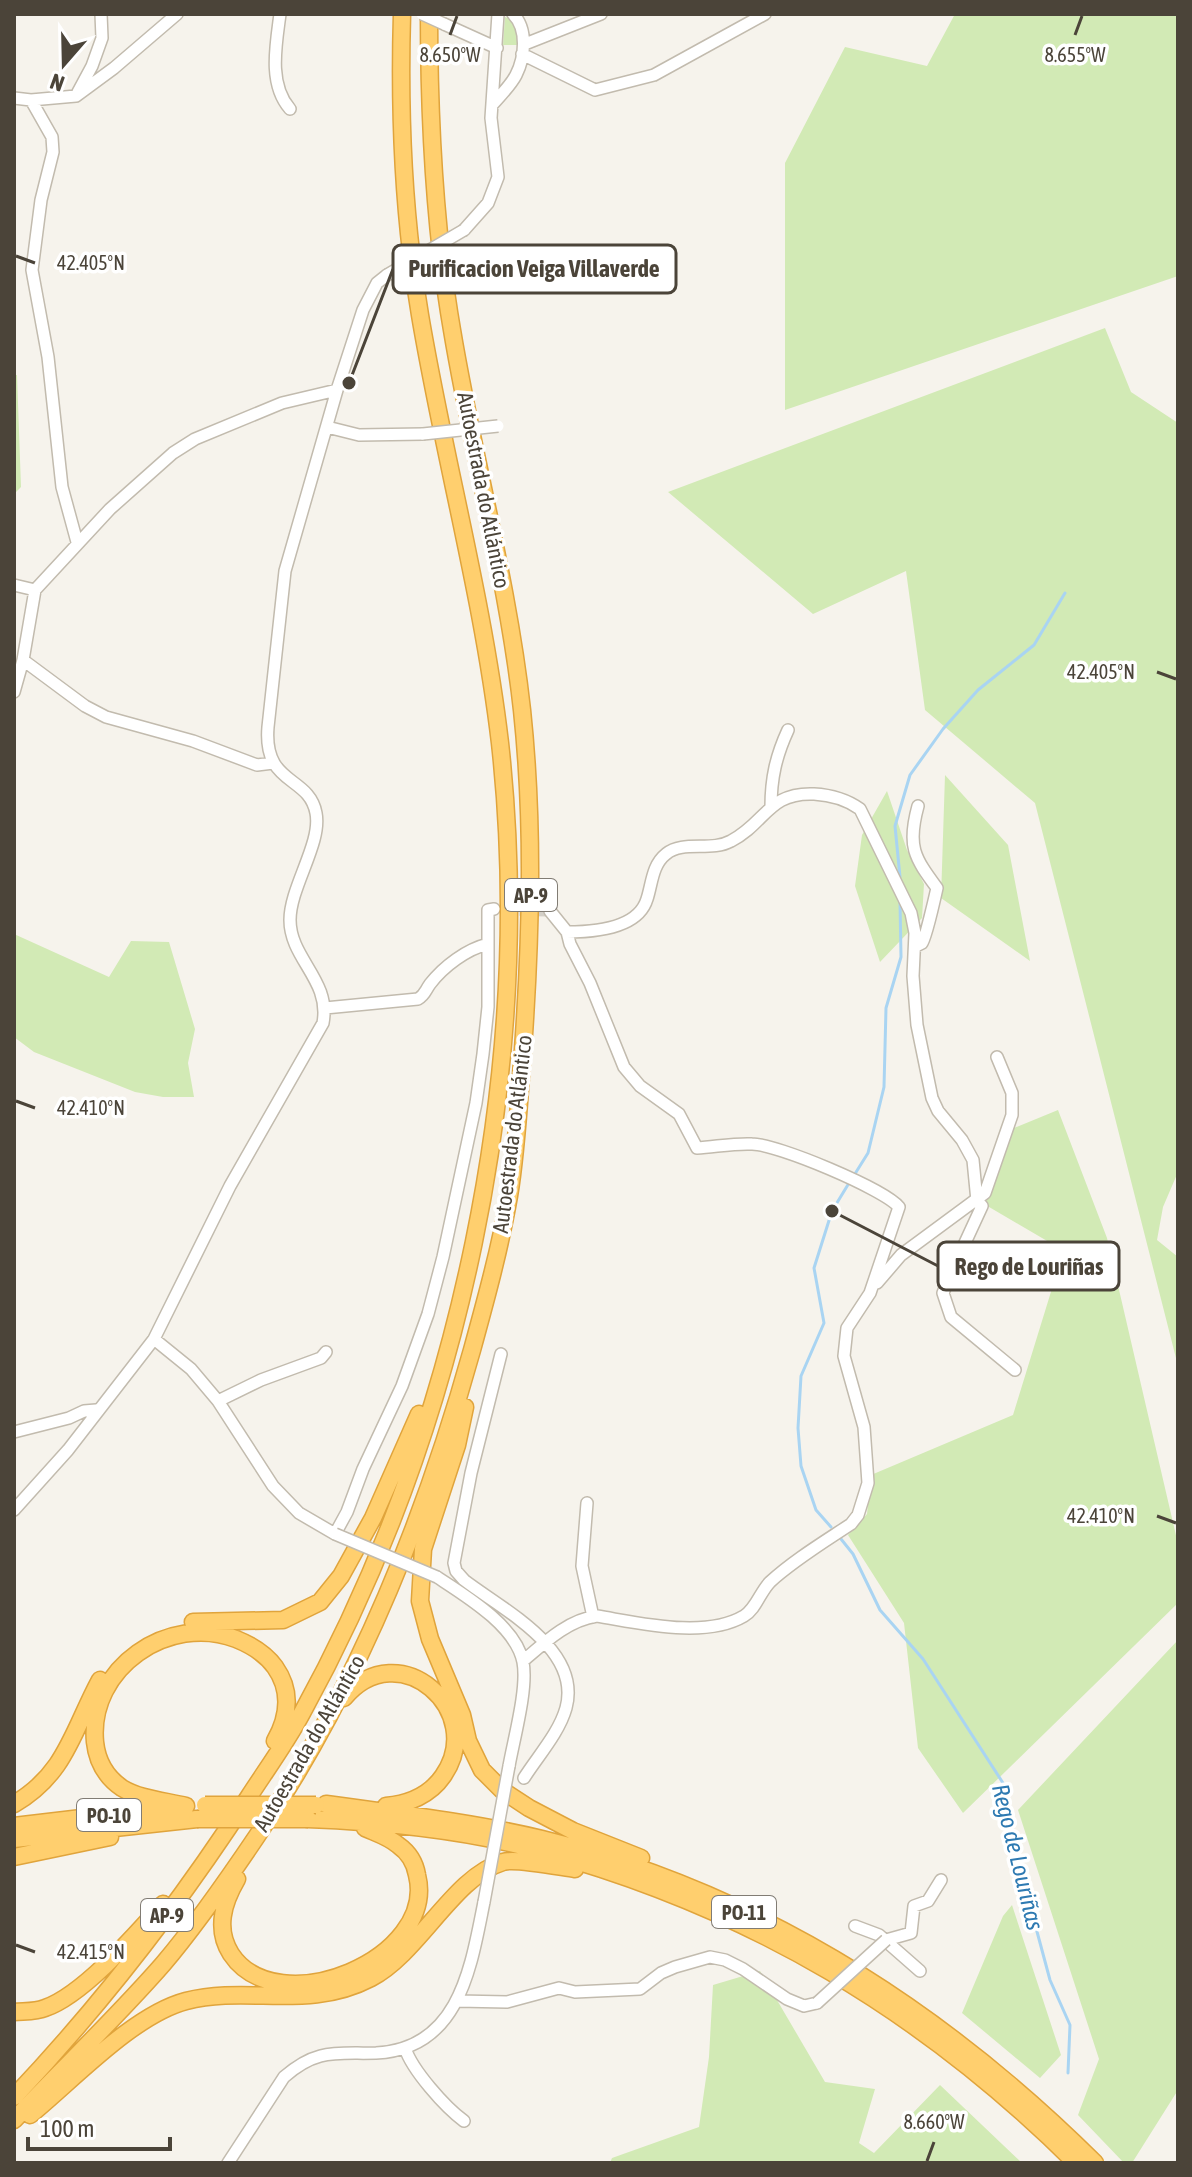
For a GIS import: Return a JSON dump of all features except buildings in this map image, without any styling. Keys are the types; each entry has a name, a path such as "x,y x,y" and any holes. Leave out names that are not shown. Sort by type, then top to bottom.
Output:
{"highway":[{"name":"Autoestrada do Atlántico","path":"14,2097 88,2017 217,1845 299,1719 339,1643 397,1507 421,1439 453,1331 484,1192 501,1059 507,969 507,833 500,744 481,613 419,311 404,181 400,93 402,14"},
{"name":"Autoestrada do Atlántico","path":"14,2120 163,1963 258,1835 313,1746 354,1668 397,1575 454,1415 493,1271 509,1194 530,950 528,792 522,710 511,627 452,331 440,244 429,112 429,14"},
{"path":"493,1271 457,1445 423,1549 420,1601 430,1639 462,1715 468,1741 482,1770 503,1791 529,1808 573,1831 685,1876 734,1907"},
{"path":"14,1804 42,1786 56,1767 103,1674 118,1654 141,1636 187,1622 283,1620 307,1610 331,1590 373,1518 453,1331"},
{"path":"14,2012 45,2009 77,1989 119,1951 217,1845 279,1734 287,1713 288,1699 284,1683 271,1661 244,1642 224,1634 202,1631 179,1634 143,1649 109,1682 94,1729 101,1764 110,1778 136,1795 196,1810"},
{"path":"313,1746 346,1695 372,1677 389,1673 406,1674 423,1681 438,1694 449,1711 455,1730 456,1748 450,1766 438,1783 421,1796 402,1804 317,1809"},
{"name":"PO-11","path":"317,1809 345,1820 491,1840 540,1850 614,1873 722,1916 809,1958 887,2005 963,2060 1076,2163"},
{"name":"PO-11","path":"196,1810 317,1809 452,1821 544,1840 676,1881 831,1956 892,1994 971,2051 1043,2111 1095,2163"},
{"name":"PO-10","path":"14,1839 177,1821 196,1810"},
{"name":"PO-10","path":"14,1826 196,1810"},
{"path":"258,1835 223,1909 221,1928 225,1944 240,1964 263,1979 282,1984 306,1984 356,1970 392,1945 414,1916 418,1900 419,1883 409,1856 399,1845 345,1820"},
{"path":"14,1857 177,1821"},
{"path":"14,2129 134,2028 160,2011 186,2001 215,1997 306,1997 341,1990 372,1977 403,1955 475,1877 504,1861 614,1873"}],"street":[{"path":"76,96 102,38 101,14"},
{"path":"280,14 274,60 281,99 290,109"},
{"path":"422,14 497,48"},
{"path":"14,1510 68,1450 154,1339 224,1196 323,1023 325,1008 321,989 299,948 290,919 316,828 315,809 308,796 273,763 267,740 285,571 337,390 369,296 387,275 464,230 478,217 497,186 491,106 498,14"},
{"path":"491,106 516,75 523,49 518,19 513,14"},
{"path":"523,49 601,14"},
{"path":"523,49 595,90 654,75 765,14"},
{"path":"14,98 31,100 76,96 174,16"},
{"path":"31,100 52,137 53,152 41,200 32,270 48,357 62,487 77,542"},
{"path":"14,692 35,590 77,542 173,453 195,439 282,403 337,390"},
{"path":"327,427 359,435 423,434 498,426"},
{"path":"14,585 35,590"},
{"path":"23,660 85,706 106,717 193,741 257,765 273,763"},
{"path":"771,807 771,780 788,730"},
{"path":"567,932 600,931 634,917 644,908 662,856 678,847 701,848 730,842 784,797 831,795 860,809 914,922 916,946 913,976 917,1025 932,1098 973,1160 977,1201 982,1206 955,1258 943,1293 951,1317 1015,1370"},
{"path":"916,946 926,935 927,918 937,888 915,859 913,824 918,806"},
{"path":"335,1534 402,1386 428,1314 476,1103 488,1007 488,910 494,909"},
{"path":"550,911 567,932 624,1067 640,1086 679,1114 697,1148 756,1143 823,1166 858,1182 899,1207 870,1293"},
{"path":"325,1008 418,999 444,970 472,947 488,944"},
{"path":"523,1661 567,1627 593,1617 702,1628 716,1627 742,1617 750,1612 772,1580 851,1524 864,1500 868,1483 864,1427 844,1356 847,1328 856,1310 901,1255 985,1193 1012,1115 1012,1093 997,1057"},
{"path":"964,1245 960,1266 986,1280"},
{"path":"154,1339 191,1369 218,1401 273,1486 299,1513 335,1534 437,1577 464,1595 511,1636 523,1661 523,1682 484,1902 471,1964 458,2001 429,2033 405,2048 378,2053 328,2053 310,2058 296,2067 284,2077 228,2163"},
{"path":"218,1401 261,1380 321,1358 326,1352"},
{"path":"501,1354 471,1473 454,1563 464,1580 555,1651 564,1668 567,1705 550,1739 524,1778"},
{"path":"14,1432 96,1410"},
{"path":"587,1503 582,1566 593,1617"},
{"path":"458,2001 507,2002 559,1988 575,1992 640,1989 661,1973 710,1957 743,1969 787,1999 804,2006 817,2003 886,1940 911,1933 914,1906 928,1901 941,1880"},
{"path":"855,1926 869,1929 886,1940 920,1971"},
{"path":"405,2048 411,2065 423,2076 443,2105 464,2121"}],"green space":[{"path":"955,14 1178,14 1178,276 785,410 785,163 845,47 927,66"},
{"path":"505,17 514,21 519,45 503,45"},
{"path":"1105,328 1131,392 1178,423 1178,1172 1163,1207 1157,1240 1178,1257 1178,1366 1035,803 925,710 906,571 813,614 668,492"},
{"path":"14,375 17,375 21,487 14,494"},
{"path":"945,775 1008,845 1030,961 941,898"},
{"path":"887,791 907,850 924,884 922,918 880,962 855,886 862,835"},
{"path":"14,934 109,977 131,941 169,942 195,1029 188,1063 194,1097 163,1097 135,1092 34,1052 14,1037"},
{"path":"1058,1110 1107,1238 1178,1544 1178,1603 963,1813 918,1748 904,1623 848,1535 867,1514 871,1475 1013,1415 1054,1282 1054,1245 984,1204 1014,1128"},
{"path":"1178,1640 1178,2090 1132,2163 1124,2163 1078,2115 1099,2059 1018,1810"},
{"path":"1012,1905 1061,2055 1040,2078 962,2013 1003,1916"},
{"path":"760,1971 825,2082 875,2089 859,2143 874,2153 940,2085 1022,2163 610,2163 612,2158 699,2127 709,2057 713,1985"}],"waterway":[{"name":"Rego de Louriñas","path":"900,877 895,826 910,775 943,729 978,690 1034,645 1065,593"},
{"name":"Rego de Louriñas","path":"853,1177 868,1153 884,1087 886,1008 901,957 900,901"},
{"name":"Rego de Louriñas","path":"831,1527 816,1510 801,1466 798,1428 801,1376 824,1323 814,1268 832,1211 849,1183"},
{"name":"Rego de Louriñas","path":"841,1539 853,1554 880,1610 923,1659 1003,1783 1018,1861 1050,1980 1070,2025 1068,2073"}],"tunnel":[{"path":"503,910 550,911"}],"place":[{"name":"Purificacion Veiga Villaverde","path":"349,383"},
{"name":"Rego de Louriñas","path":"832,1211"}]}
